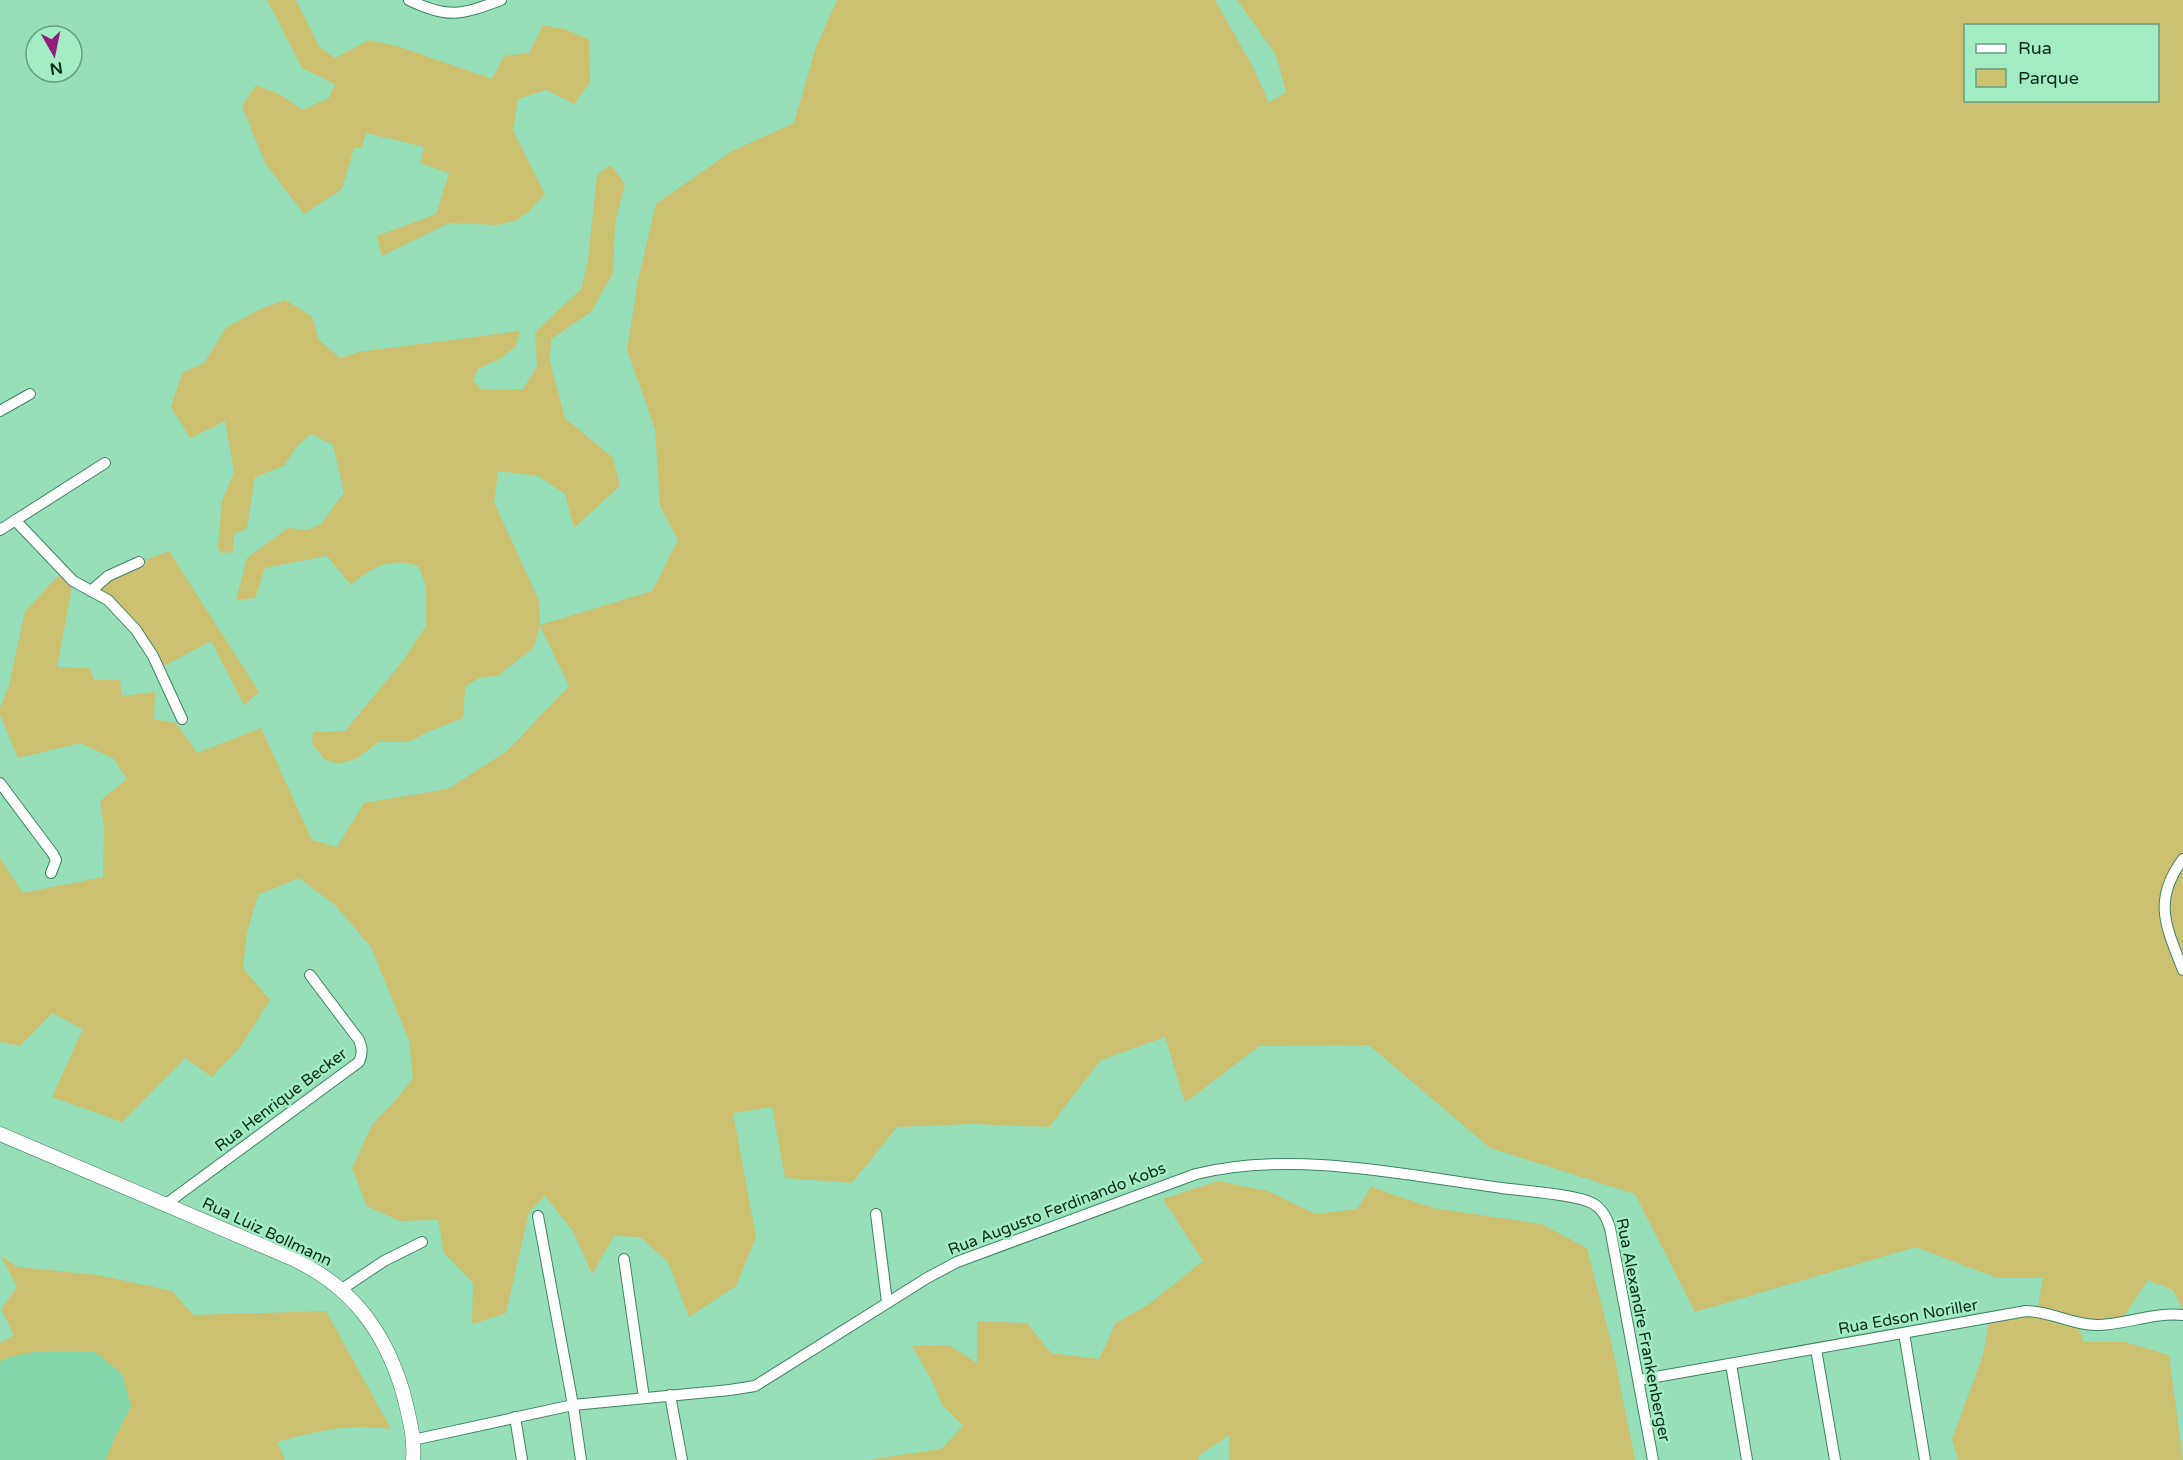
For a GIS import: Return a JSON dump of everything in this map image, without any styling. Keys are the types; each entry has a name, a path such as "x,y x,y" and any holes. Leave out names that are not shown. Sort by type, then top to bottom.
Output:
{"main road":[{"name":"Rua Luiz Bollmann","path":"0,1134 304,1264 342,1289 369,1320 386,1347 400,1385 413,1440 413,1460"}],"street":[{"path":"409,0 435,12 453,14 501,0"},
{"path":"0,411 30,394"},
{"path":"0,530 105,463"},
{"path":"15,520 73,581 108,600 140,636 160,668 182,719"},
{"path":"91,591 108,576 139,562"},
{"path":"0,783 53,854 56,860 51,873"},
{"path":"2183,859 2166,889 2163,904 2165,920 2183,970"},
{"name":"Rua Henrique Becker","path":"166,1204 359,1062 362,1047 310,975"},
{"name":"Rua Augusto Ferdinando Kobs","path":"413,1440 573,1405 754,1386 944,1269 972,1256 1179,1179 1213,1170 1248,1164 1292,1164 1394,1174 1586,1200 1599,1208"},
{"name":"Rua Alexandre Frankenberger","path":"1599,1208 1611,1228 1653,1460"},
{"path":"876,1214 887,1302"},
{"path":"538,1216 581,1460"},
{"path":"342,1289 384,1261 422,1242"},
{"path":"624,1259 644,1398"},
{"name":"Rua Edson Noriller","path":"1639,1380 2026,1311 2037,1311 2077,1323 2101,1325 2156,1314 2183,1315"},
{"path":"1904,1333 1925,1460"},
{"path":"1816,1349 1835,1460"},
{"path":"1731,1364 1747,1460"},
{"path":"670,1395 682,1460"},
{"path":"515,1417 522,1460"}],"shaded area":[{"path":"185,1320 205,1460 0,1460 0,1348"}],"green space":[{"path":"267,0 296,0 319,46 335,58 369,40 400,47 492,79 504,56 529,53 543,25 564,29 589,39 590,83 574,104 546,90 518,99 513,131 545,194 529,211 515,221 497,225 449,223 382,256 377,236 436,214 449,173 420,163 424,147 366,133 362,148 354,148 342,189 304,214 265,163 242,106 256,85 283,96 302,110 329,98 335,84 302,68"},
{"path":"837,0 1215,0 1253,67 1269,103 1286,92 1276,55 1237,0 2183,0 2183,954 2177,953 2183,970 2183,1311 2173,1290 2148,1280 2120,1322 2077,1324 2084,1342 2125,1342 2169,1355 2183,1460 1958,1460 1952,1439 1983,1355 1990,1317 2037,1311 2043,1278 1997,1278 1916,1247 1695,1312 1635,1194 1490,1148 1369,1045 1259,1046 1185,1103 1165,1037 1101,1060 1049,1127 972,1124 897,1127 852,1183 785,1178 772,1107 733,1113 756,1237 736,1286 689,1317 668,1262 640,1237 614,1236 592,1274 573,1231 545,1196 529,1212 506,1313 472,1324 473,1283 444,1253 438,1220 400,1221 367,1206 352,1168 372,1125 413,1078 409,1041 371,947 335,905 299,878 258,895 247,933 243,968 270,1000 241,1046 212,1077 185,1058 122,1122 52,1097 83,1029 52,1013 20,1046 0,1042 0,858 23,893 103,877 104,828 100,801 127,779 113,758 80,743 18,758 0,715 25,611 63,571 73,581 57,667 90,668 94,680 120,680 122,696 155,692 154,719 176,723 197,753 261,728 312,840 337,847 364,803 448,789 507,751 569,686 540,626 534,647 498,676 481,677 465,687 463,718 427,732 409,742 378,742 358,758 339,764 324,759 312,743 313,732 345,731 402,662 426,626 426,585 418,566 398,562 375,568 351,585 327,556 265,568 255,598 236,600 247,558 288,528 307,530 320,525 344,493 333,445 311,434 295,449 284,466 255,477 247,528 234,534 233,552 221,553 218,547 222,501 234,472 225,421 190,438 171,407 182,373 204,363 226,328 260,309 285,300 312,316 319,340 340,358 359,352 520,331 516,346 500,359 478,369 473,380 482,390 523,389 537,366 535,332 581,289 588,261 597,174 611,165 625,184 615,223 613,273 591,312 551,339 550,362 565,418 613,458 620,486 574,528 565,494 538,476 498,471 494,502 539,601 540,625 652,591 678,540 660,506 655,429 627,350 638,280 656,204 732,151 794,123 816,47"},
{"path":"169,551 259,692 244,705 211,641 160,668 144,642 91,591 135,564"},
{"path":"1218,1181 1268,1191 1315,1214 1357,1209 1371,1187 1433,1208 1541,1224 1587,1248 1613,1350 1635,1460 1229,1460 1229,1435 1201,1454 1197,1460 866,1460 941,1449 963,1426 942,1404 912,1346 949,1345 977,1363 977,1321 1027,1323 1051,1353 1099,1359 1116,1323 1149,1304 1203,1261 1163,1199"},
{"path":"1,1256 18,1267 98,1275 172,1291 193,1315 326,1311 391,1429 360,1427 333,1429 277,1442 285,1460 106,1460 131,1407 123,1375 94,1351 34,1352 0,1361 0,1343 14,1335 1,1309 17,1287"}]}
